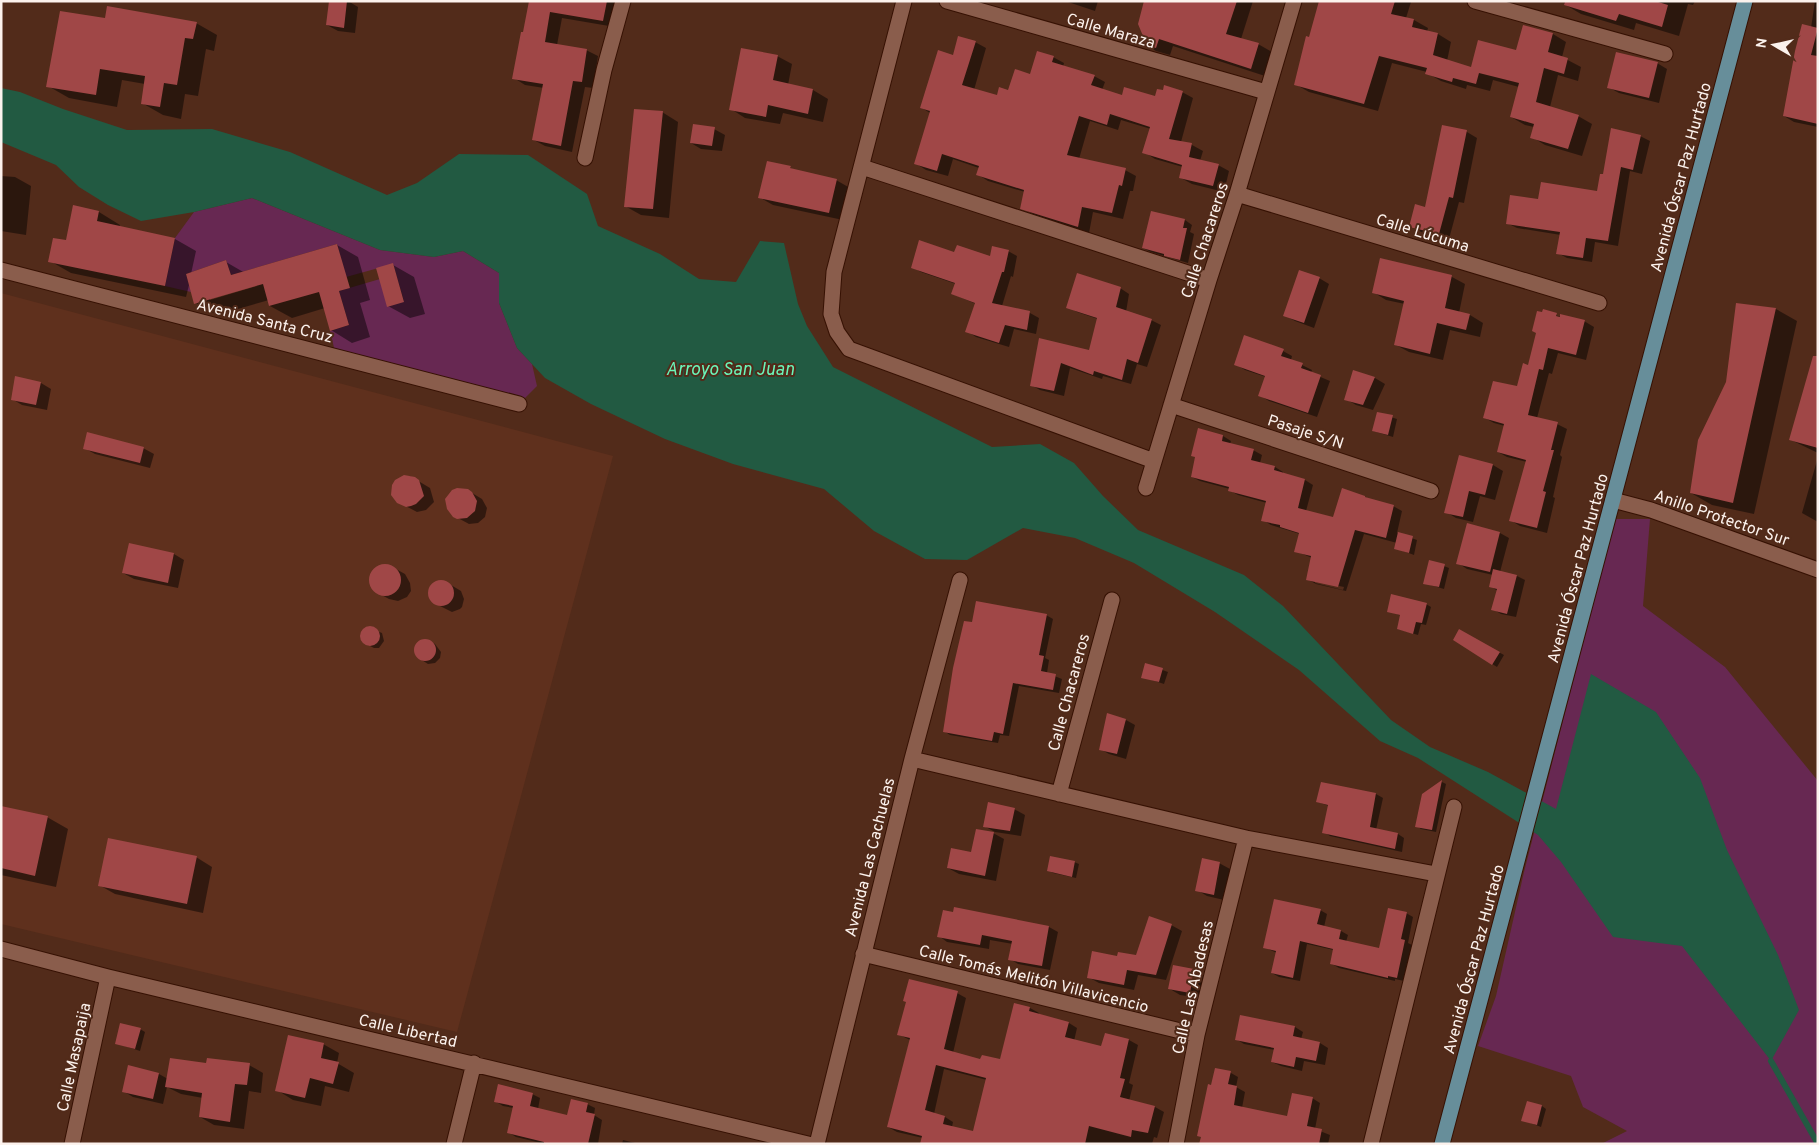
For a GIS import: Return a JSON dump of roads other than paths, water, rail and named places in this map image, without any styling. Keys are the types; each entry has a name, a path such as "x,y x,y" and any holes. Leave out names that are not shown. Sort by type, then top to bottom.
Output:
{"main road":[{"name":"Avenida Óscar Paz Hurtado","path":"1442,1144 1745,1"}],"street":[{"path":"585,158 604,70 623,1"},
{"path":"904,1 834,272 831,314 838,332 849,349 1154,461"},
{"name":"Calle Maraza","path":"947,1 1266,92"},
{"name":"Calle Chacareros","path":"1146,488 1237,194 1294,1"},
{"path":"1475,1 1665,54"},
{"path":"862,167 1209,280"},
{"name":"Calle Lúcuma","path":"1237,194 1599,303"},
{"name":"Avenida Santa Cruz","path":"1,270 520,404"},
{"name":"Pasaje S/N","path":"1171,405 1431,491"},
{"name":"Anillo Protector Sur","path":"1613,500 1651,510 1818,570"},
{"name":"Avenida Las Cachuelas","path":"817,1144 912,759 960,580"},
{"name":"Calle Chacareros","path":"1059,794 1112,600"},
{"path":"912,759 1246,838 1436,874"},
{"path":"1372,1144 1436,874 1454,807"},
{"name":"Calle Las Abadesas","path":"1176,1144 1196,1035 1246,838"},
{"name":"Calle Libertad","path":"1,949 108,977 808,1144"},
{"name":"Calle Tomás Melitón Villavicencio","path":"863,954 1196,1035"},
{"name":"Calle Masapaija","path":"72,1144 108,977"},
{"path":"454,1144 474,1063"}],"water":[{"name":"Arroyo San Juan","path":"1,88 20,92 63,109 127,130 212,129 290,152 387,195 417,183 459,154 528,155 587,194 598,226 660,254 699,279 736,282 760,241 784,243 798,304 807,326 833,367 992,447 1040,444 1074,463 1103,496 1138,530 1244,575 1283,606 1391,720 1430,747 1488,772 1556,809 1591,674 1656,712 1700,778 1727,850 1778,955 1799,1010 1771,1061 1682,946 1613,937 1561,862 1538,835 1418,758 1380,741 1299,670 1215,612 1134,563 1075,538 1023,528 967,560 925,559 874,531 824,489 733,464 665,439 591,404 545,378 517,348 499,303 499,273 463,251 434,257 380,250 252,198 194,212 141,221 108,205 79,187 56,165 1,142"}],"waterway":[{"name":"Arroyo San Juan","path":"1771,1061 1818,1144"}]}
